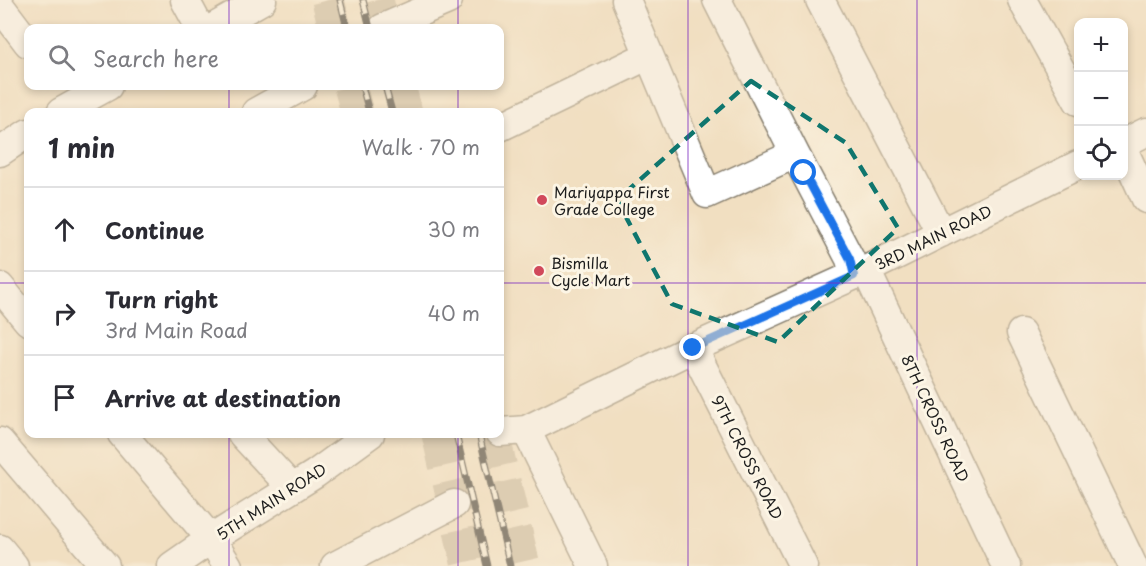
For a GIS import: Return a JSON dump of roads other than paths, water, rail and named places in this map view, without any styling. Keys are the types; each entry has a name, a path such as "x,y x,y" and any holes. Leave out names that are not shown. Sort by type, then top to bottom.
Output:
{"street":[{"path":"184,0 198,24"},
{"path":"220,24 262,0"},
{"path":"390,24 448,0"},
{"path":"626,0 707,194 795,154"},
{"name":"8TH CROSS ROAD","path":"717,0 795,154 850,259 860,273 1006,566"},
{"path":"820,0 941,233"},
{"path":"1022,0 1074,94"},
{"path":"0,6 24,38"},
{"path":"504,125 649,54"},
{"path":"70,104 100,90"},
{"path":"263,108 296,90"},
{"path":"1128,141 1146,132"},
{"path":"0,152 24,136"},
{"path":"1128,160 1146,199"},
{"name":"3RD MAIN ROAD","path":"513,431 860,273 1074,167"},
{"path":"0,287 24,316"},
{"path":"1021,333 1133,566"},
{"name":"9TH CROSS ROAD","path":"693,348 803,566"},
{"path":"513,431 593,566"},
{"path":"125,438 211,539 228,566"},
{"path":"246,438 292,488"},
{"name":"5TH MAIN ROAD","path":"172,566 315,474 364,438"},
{"path":"0,442 105,566"},
{"path":"335,566 454,504"},
{"path":"0,549 14,566"}],"tunnel":[{"path":"328,0 334,24"},
{"path":"377,0 383,24"},
{"path":"351,90 356,108"},
{"path":"400,90 405,108"},
{"path":"439,438 468,566"},
{"path":"494,438 524,566"}],"railway":[{"path":"340,0 346,24"},
{"path":"363,0 369,24"},
{"path":"363,90 368,108"},
{"path":"386,90 391,108"},
{"path":"457,438 487,566"},
{"path":"480,438 510,566"}],"place":[{"name":"Mariyappa First Grade College","path":"542,200"},
{"name":"Bismilla Cycle Mart","path":"539,271"}]}
